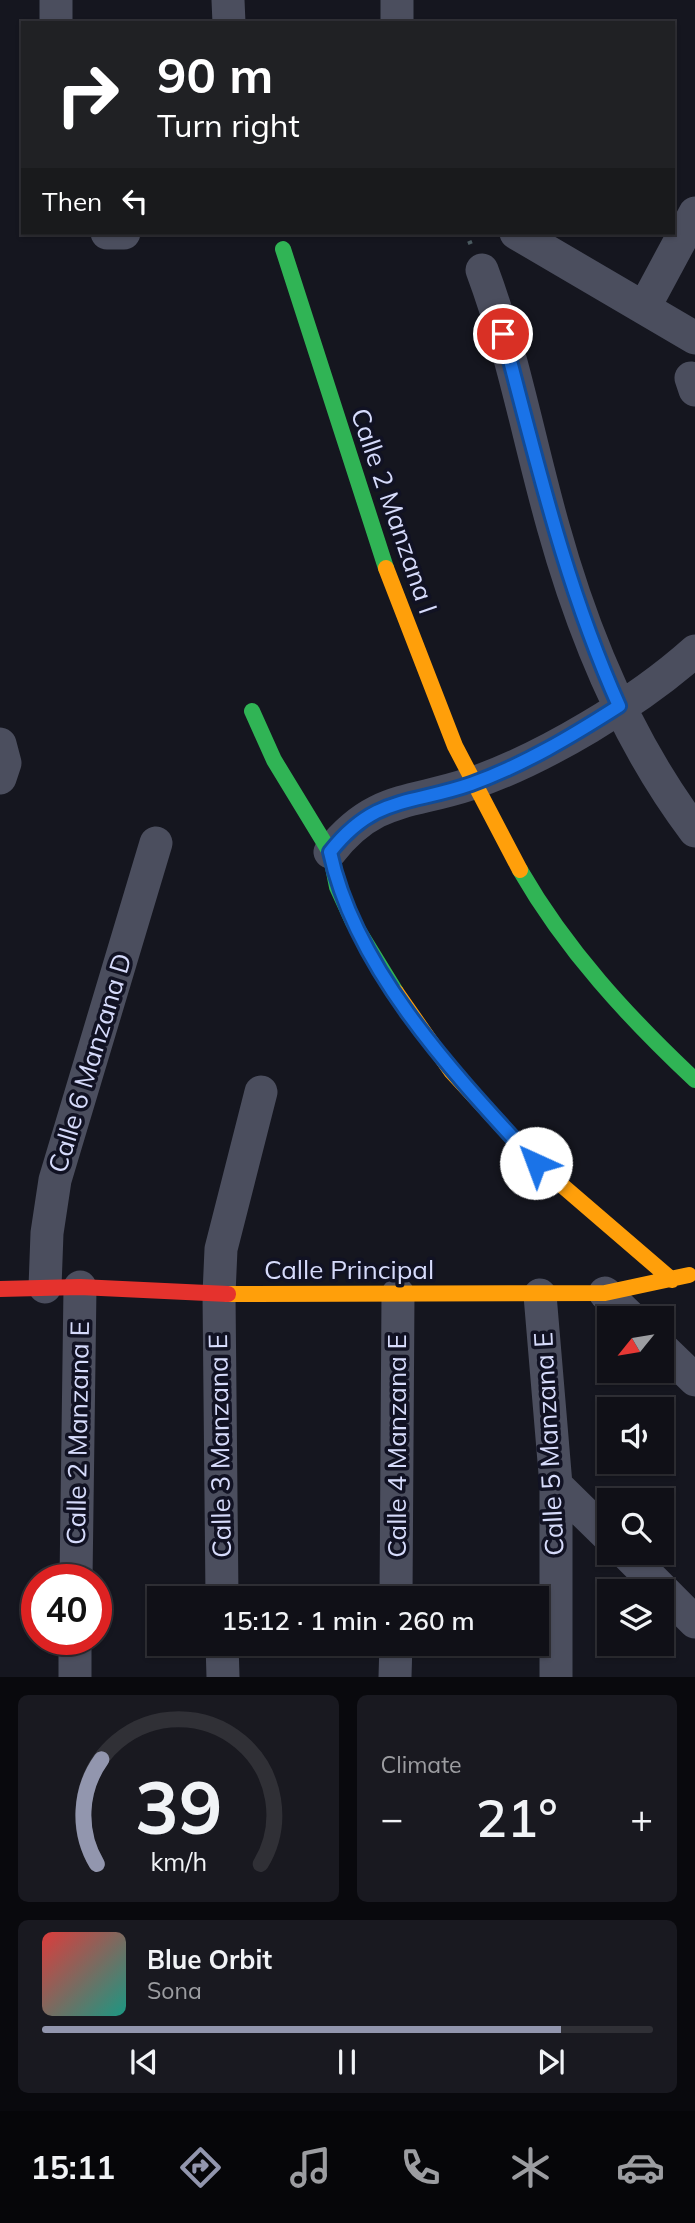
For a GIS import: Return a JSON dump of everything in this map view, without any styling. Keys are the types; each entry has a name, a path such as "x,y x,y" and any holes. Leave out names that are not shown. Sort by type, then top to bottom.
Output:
{"street":[{"path":"55,0 56,21"},
{"path":"228,0 229,21"},
{"path":"397,0 397,21"},
{"path":"644,308 695,213"},
{"path":"519,235 695,338"},
{"name":"Calle 2 Manzana I","path":"283,249 396,600 471,784 509,857 578,960 622,1012 695,1080"},
{"path":"482,271 497,310 557,540 585,629 619,706 695,831"},
{"path":"330,852 346,831 395,802 471,784 557,745 671,672 695,650"},
{"path":"252,711 300,807 330,852 337,887 353,922 390,984 451,1071 536,1163 673,1280"},
{"path":"0,744 5,763 0,778"},
{"name":"Calle 6 Manzana D","path":"45,1287 47,1233 55,1180 156,843"},
{"name":"Calle 3 Manzana E","path":"222,1586 219,1294 221,1248 261,1092"},
{"name":"Calle Principal","path":"0,1289 80,1287 219,1294 540,1295 605,1293 695,1274"},
{"name":"Calle 2 Manzana E","path":"76,1564 80,1287"},
{"path":"605,1293 619,1306"},
{"name":"Calle 4 Manzana E","path":"396,1586 398,1294"},
{"name":"Calle 5 Manzana E","path":"540,1295 556,1485 555,1677"},
{"path":"674,1360 695,1380"},
{"path":"556,1485 597,1525"},
{"path":"638,1565 695,1622"},
{"path":"75,1655 75,1677"},
{"path":"222,1656 223,1677"},
{"path":"395,1677 396,1656"}],"traffic: fast":[{"path":"283,249 386,568"},
{"path":"252,711 274,760 330,852 337,887 353,922 396,992"},
{"path":"520,870 557,928 578,955 622,1007 695,1080"}],"traffic: slow":[{"path":"386,568 455,746 520,870"},
{"path":"396,992 451,1071 536,1163 672,1280"},
{"path":"228,1294 605,1293 689,1275"}],"traffic: jam":[{"path":"0,1289 80,1287 228,1294"}],"route":[{"path":"503,334 553,528 585,629 619,706 557,745 471,784 395,802 367,816 346,831 330,852 337,887 353,922 390,984 451,1071 536,1163"}]}
